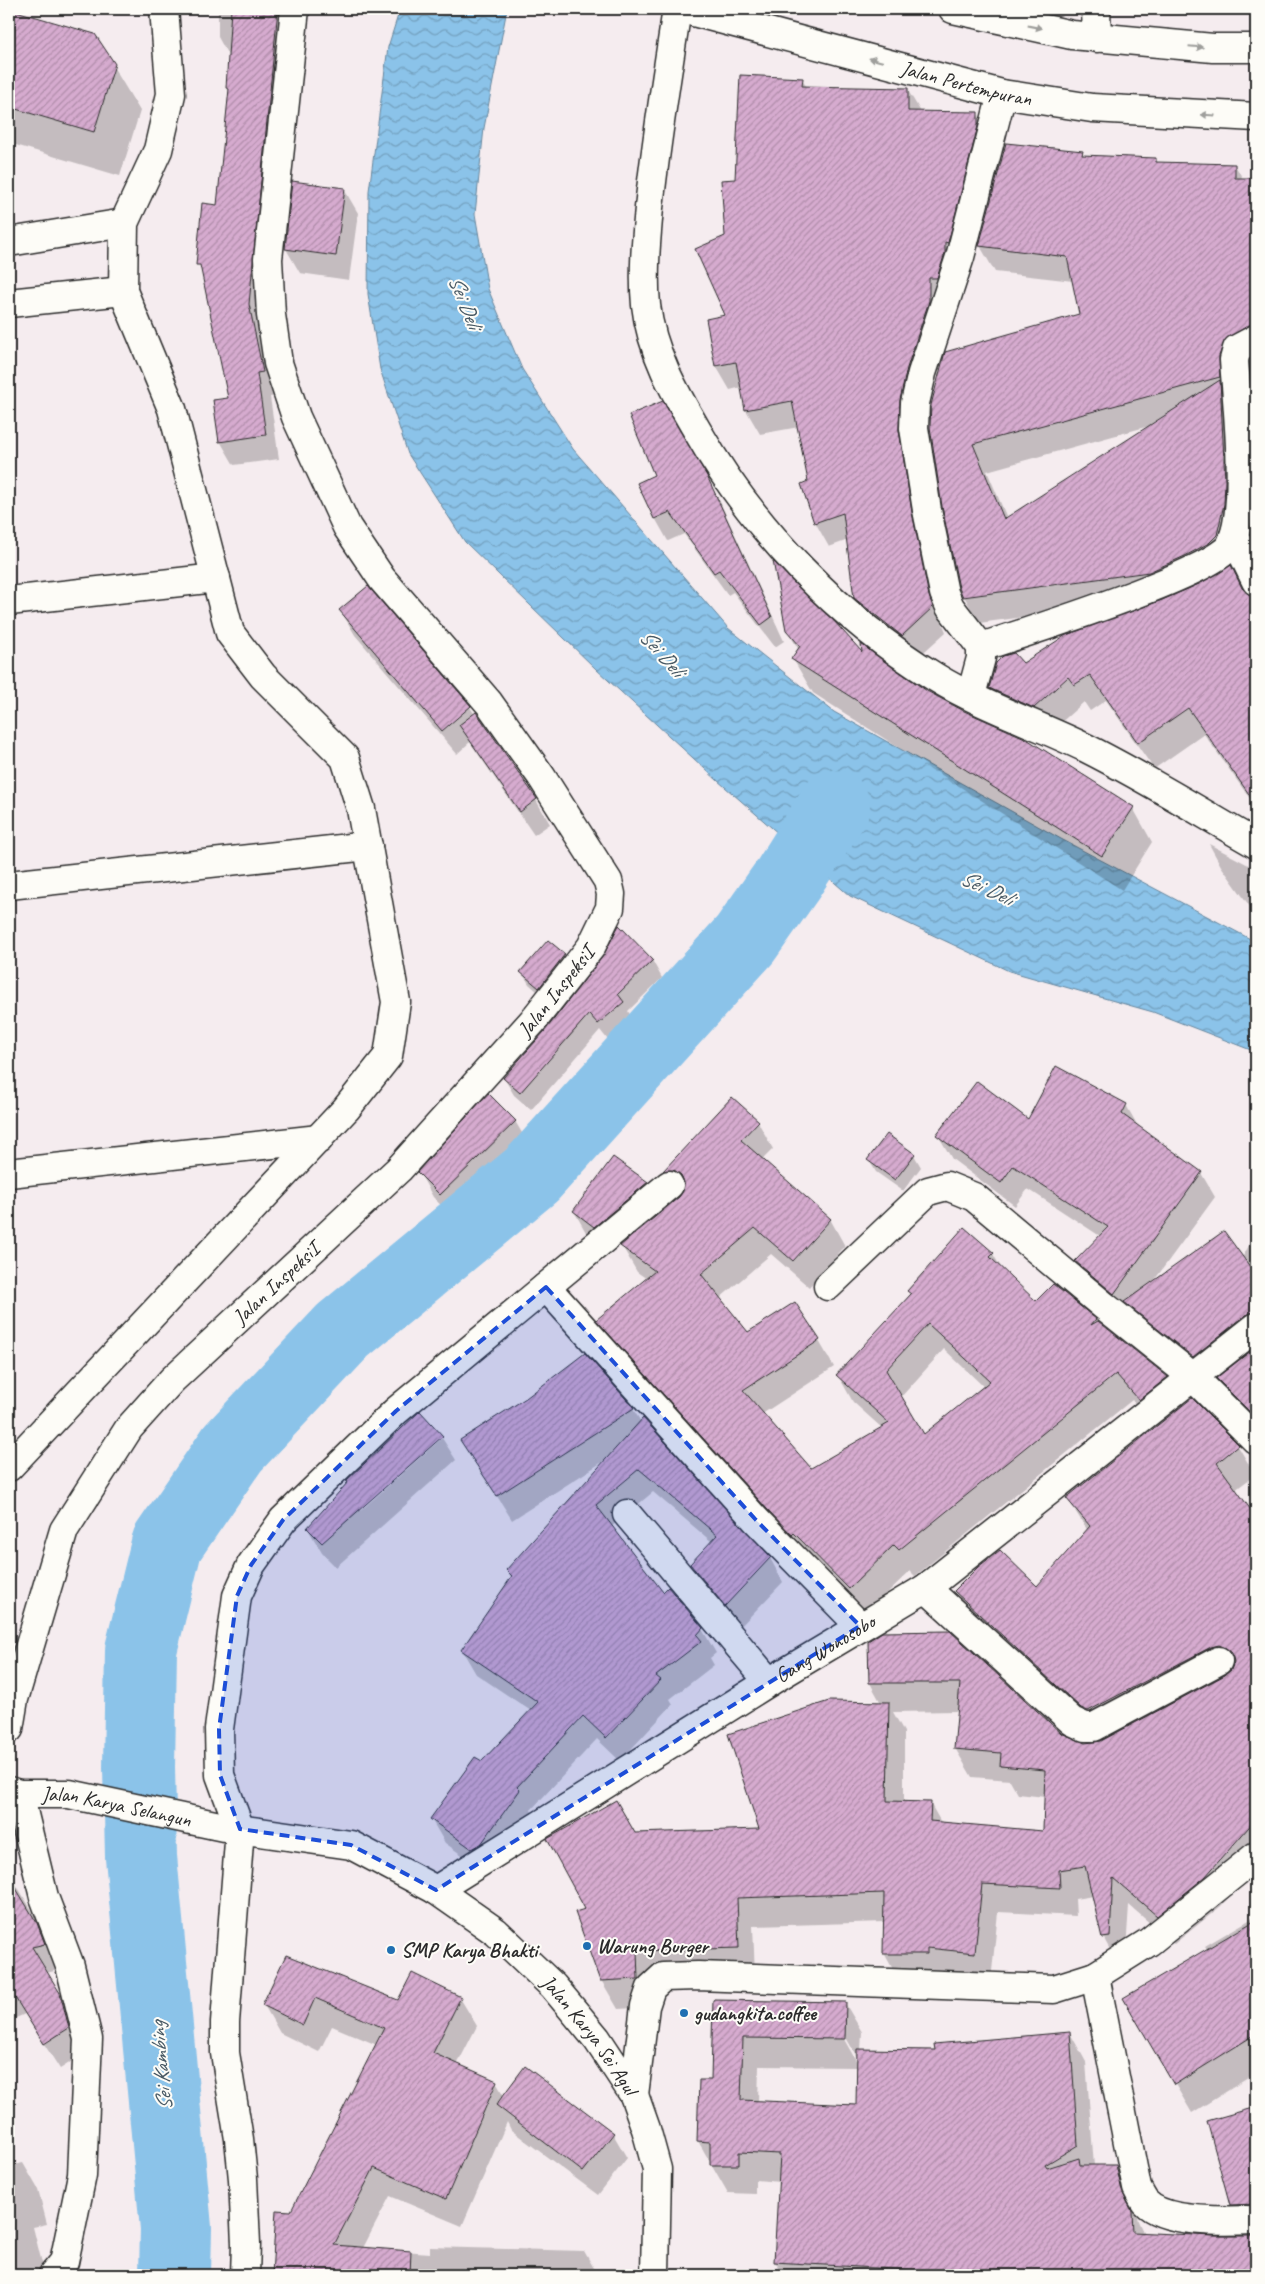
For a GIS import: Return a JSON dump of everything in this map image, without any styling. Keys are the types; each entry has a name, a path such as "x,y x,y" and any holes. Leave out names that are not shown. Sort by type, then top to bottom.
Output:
{"main road":[{"path":"9,1467 346,1108 388,1056 396,1002 361,809 345,758 264,676 230,633 172,409 123,291 124,222 158,150 171,94 164,9"},
{"name":"Jalan InspeksiI","path":"9,1729 14,1699 64,1530 129,1428 172,1380 399,1169 532,1022 591,947 610,908 611,894 608,881 540,776 489,703 382,579 347,527 296,417 278,363 271,315 268,259 295,9"},
{"path":"677,9 654,160 644,261 646,307 652,341 676,394 710,454 745,504 794,561 834,601 897,652 937,678 1087,749 1256,844"},
{"name":"Jalan Pertempuran","path":"682,9 1002,94 1092,108 1256,117"},
{"path":"953,9 1072,35 1213,48 1256,48"},
{"path":"1096,9 1097,38"},
{"path":"971,695 981,658 981,647 950,607 944,593 927,510 914,428 916,403 922,373 960,257 1002,94"},
{"path":"9,242 124,222"},
{"path":"9,303 123,291"},
{"path":"981,647 1159,585 1206,565 1221,556 1230,546 1240,507 1240,438 1234,360 1238,349 1256,340"},
{"path":"1234,536 1256,581"},
{"path":"9,601 216,578"},
{"path":"9,885 368,846"},
{"path":"9,1173 318,1138"},
{"path":"244,2275 246,2244 239,2139 225,2053 232,1828 220,1776 218,1729 237,1596 251,1565 283,1520 396,1411 669,1185"},
{"path":"828,1286 928,1191 947,1186 974,1197 1103,1306 1192,1377 1256,1440"},
{"path":"546,1287 750,1514 860,1626"},
{"name":"Gang Wonosobo","path":"436,1890 769,1682 926,1588 1256,1327"},
{"path":"627,1514 769,1682"},
{"path":"926,1588 1072,1721 1084,1727 1094,1727 1218,1661"},
{"path":"14,1793 44,1897 70,1966 88,2038 82,2175 64,2262 53,2275"},
{"name":"Jalan Karya Selangun","path":"14,1793 69,1794 232,1828"},
{"name":"Jalan Karya Sei Agul","path":"232,1828 351,1845 436,1890 496,1932 553,1986 597,2038 634,2095 657,2169 656,2275"},
{"path":"634,2095 645,2006 650,1988 663,1977 1054,1989 1095,1976 1149,1942 1254,1862"},
{"path":"1095,1976 1137,2188 1146,2202 1160,2212 1185,2218 1256,2220"}],"highlighted area":[{"path":"546,1287 756,1520 860,1626 436,1890 351,1845 240,1829 220,1775 219,1729 237,1596 251,1565 283,1520 396,1411"}],"water":[{"name":"Sei Deli","path":"400,9 507,9 484,128 475,214 488,289 522,369 573,449 728,628 834,712 1061,839 1256,942 1256,1052 1153,1012 1009,971 850,896 717,780 596,669 465,542 408,454 380,369 368,294 369,191 388,47"}],"building":[{"path":"9,9 95,34 115,64 94,132 9,107"},
{"path":"231,9 278,9 249,304 263,372 257,373 266,435 219,442 213,400 228,398 200,265 196,265 202,203 217,205 229,89 226,88"},
{"path":"740,75 803,78 802,86 908,88 908,111 978,112 978,126 948,243 945,242 945,253 937,278 929,278 929,301 907,368 900,400 899,430 912,512 929,596 933,607 902,636 854,598 843,513 814,523 801,484 808,481 792,401 745,410 736,362 715,366 706,319 725,315 695,249 725,236 721,180 735,179"},
{"path":"1006,143 1083,151 1082,155 1156,158 1156,162 1235,164 1235,178 1256,178 1256,323 1249,325 1225,340 1219,356 1220,377 973,444 1004,519 1220,380 1225,481 1224,504 1217,535 1209,543 1149,572 963,597 959,588 942,507 930,427 931,405 945,352 1079,314 1067,257 979,246"},
{"path":"292,181 345,188 336,256 285,249"},
{"path":"1256,357 1256,478 1250,362"},
{"path":"663,401 707,476 772,617 761,625 719,570 714,573 670,512 654,519 637,483 654,475 629,415"},
{"path":"1256,482 1256,546 1251,534"},
{"path":"773,561 833,620 862,652 861,644 927,691 964,711 1025,738 1134,807 1102,856 791,659 800,646 786,630"},
{"path":"1231,565 1242,588 1248,594 1256,596 1256,804 1188,708 1138,743 1090,675 1074,685 1068,677 1034,708 989,688 996,663 1003,656 1014,653 1023,663 1066,635 1162,600 1199,584"},
{"path":"368,586 471,706 442,731 339,610"},
{"path":"476,712 537,799 520,812 459,725"},
{"path":"619,925 653,960 618,994 624,1002 598,1024 589,1014 520,1093 503,1078 544,1032 603,956"},
{"path":"548,940 565,954 539,988 520,972"},
{"path":"1056,1066 1127,1104 1122,1114 1202,1172 1114,1294 1075,1261 1108,1227 1013,1166 1001,1183 936,1135 977,1081 1028,1119"},
{"path":"488,1093 516,1121 440,1195 417,1172"},
{"path":"732,1097 759,1121 741,1140 831,1219 793,1261 755,1228 701,1274 748,1332 795,1302 820,1340 743,1390 811,1468 889,1423 836,1375 911,1294 907,1291 964,1227 994,1253 990,1257 1036,1301 1053,1284 1096,1319 1091,1325 1098,1321 1168,1377 1139,1400 1116,1374 899,1550 894,1545 849,1589 794,1533 792,1535 767,1509 596,1320 655,1271 620,1246 679,1197 683,1191 684,1183 681,1175 674,1170 663,1171","holes":["928,1324 990,1381 924,1434 886,1370"]},
{"path":"887,1134 915,1154 895,1180 867,1160"},
{"path":"613,1157 648,1182 594,1227 573,1211"},
{"path":"1224,1231 1256,1275 1256,1312 1246,1315 1193,1357 1124,1302"},
{"path":"1256,1347 1256,1418 1216,1378"},
{"path":"585,1353 634,1408 497,1496 460,1440 526,1398"},
{"path":"1192,1398 1239,1445 1217,1463 1256,1517 1256,1819 1205,1877 1157,1916 1113,1878 1110,1937 1102,1938 1085,1866 1059,1870 1060,1888 982,1884 975,1953 927,1948 927,1954 883,1954 884,1893 737,1898 739,1948 637,1951 638,1979 600,1981 575,1912 585,1909 547,1839 616,1800 635,1833 759,1829 728,1734 829,1701 889,1702 887,1801 931,1802 930,1821 1043,1831 1045,1770 1000,1766 1001,1753 954,1749 960,1683 869,1683 868,1641 882,1632 950,1631 1061,1733 1085,1743 1101,1741 1225,1675 1231,1670 1234,1662 1232,1653 1219,1645 1211,1647 1088,1711 1081,1708 954,1591 978,1567 1000,1550 1037,1586 1090,1526 1066,1498"},
{"path":"420,1411 443,1436 322,1543 307,1528 348,1482 346,1481"},
{"path":"643,1418 771,1557 725,1606 690,1564 717,1535 639,1469 596,1505 663,1592 668,1587 703,1628 697,1635 702,1641 656,1676 661,1680 606,1738 583,1716 517,1787 520,1790 481,1844 472,1849 430,1819 475,1757 482,1761 538,1702 461,1650 512,1576 506,1570"},
{"path":"9,1877 37,1923 45,1944 32,1947 60,1993 69,2028 44,2044 9,1988"},
{"path":"1256,1920 1256,2034 1174,2085 1123,1998"},
{"path":"286,1955 398,2000 412,1973 461,1997 433,2053 497,2081 446,2199 374,2168 334,2245 411,2251 410,2275 272,2275 276,2210 291,2211 384,2028 315,1998 303,2025 262,2005"},
{"path":"713,2000 846,2002 845,2039 743,2038 741,2100 856,2105 857,2049 935,2050 934,2044 1070,2032 1078,2145 1045,2165 1047,2168 1079,2158 1080,2165 1116,2165 1122,2191 1132,2211 1133,2232 1256,2236 1256,2275 994,2275 774,2262 780,2154 739,2152 739,2165 710,2165 710,2142 697,2141 699,2080 711,2080"},
{"path":"525,2066 614,2133 583,2172 496,2105"},
{"path":"1256,2107 1256,2204 1230,2205 1207,2121"}],"waterway":[{"name":"Sei Kambing","path":"175,2275 176,2228 141,1857 139,1767 141,1650 167,1544 233,1448 343,1331 532,1175 745,940 788,879 834,806"}],"place":[{"name":"Warung Burger","path":"587,1946"},
{"name":"SMP Karya Bhakti","path":"391,1950"},
{"name":"gudangkita.coffee","path":"684,2013"}]}
